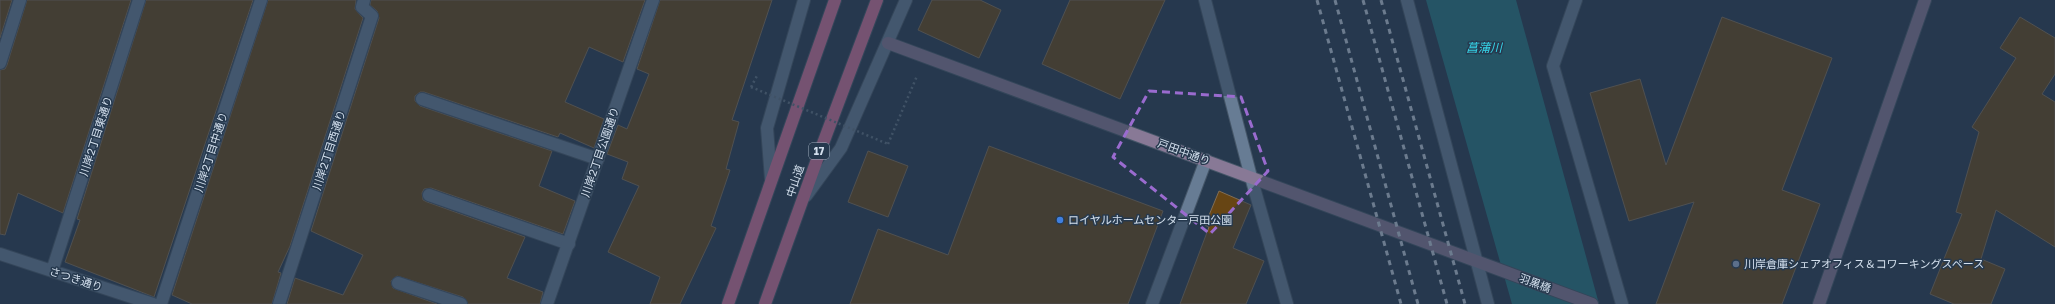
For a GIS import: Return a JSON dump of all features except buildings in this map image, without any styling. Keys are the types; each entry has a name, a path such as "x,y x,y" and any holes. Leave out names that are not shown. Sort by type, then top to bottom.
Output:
{"highway":[{"name":"中山道","path":"728,304 771,179 836,0"},
{"name":"中山道","path":"766,304 802,201 877,0"}],"street":[{"path":"0,63 20,0"},
{"name":"川岸2丁目東通り","path":"52,271 139,0"},
{"name":"川岸2丁目中通り","path":"160,304 261,0"},
{"name":"川岸2丁目西通り","path":"279,304 372,16 362,7 364,0"},
{"name":"川岸2丁目公園通り","path":"547,304 653,0"},
{"path":"771,179 767,128 804,0"},
{"path":"802,201 841,148 906,0"},
{"path":"1205,0 1251,177 1287,304"},
{"path":"1407,0 1488,304"},
{"path":"1576,0 1553,66 1622,304"},
{"path":"1819,304 1926,0"},
{"name":"戸田中通り","path":"888,43 1206,160 1478,263"},
{"path":"422,99 598,159"},
{"path":"1152,304 1206,160"},
{"path":"428,196 569,244"},
{"name":"さつき通り","path":"0,254 153,304"},
{"name":"羽黒橋","path":"1478,263 1592,304"},
{"path":"398,283 461,304"}],"path":[{"path":"750,87 888,144 926,57"}],"highlighted area":[{"path":"1149,91 1241,97 1268,171 1210,234 1113,157"}],"water":[{"name":"菖蒲川","path":"1426,0 1516,0 1599,304 1512,304"}],"railway":[{"path":"1317,0 1401,304"},
{"path":"1335,0 1418,304"},
{"path":"1363,0 1447,304"},
{"path":"1381,0 1465,304"}],"place":[{"name":"ロイヤルホームセンター戸田公園","path":"1060,220"},
{"name":"川岸倉庫シェアオフィス＆コワーキングスペース","path":"1736,264"}]}
